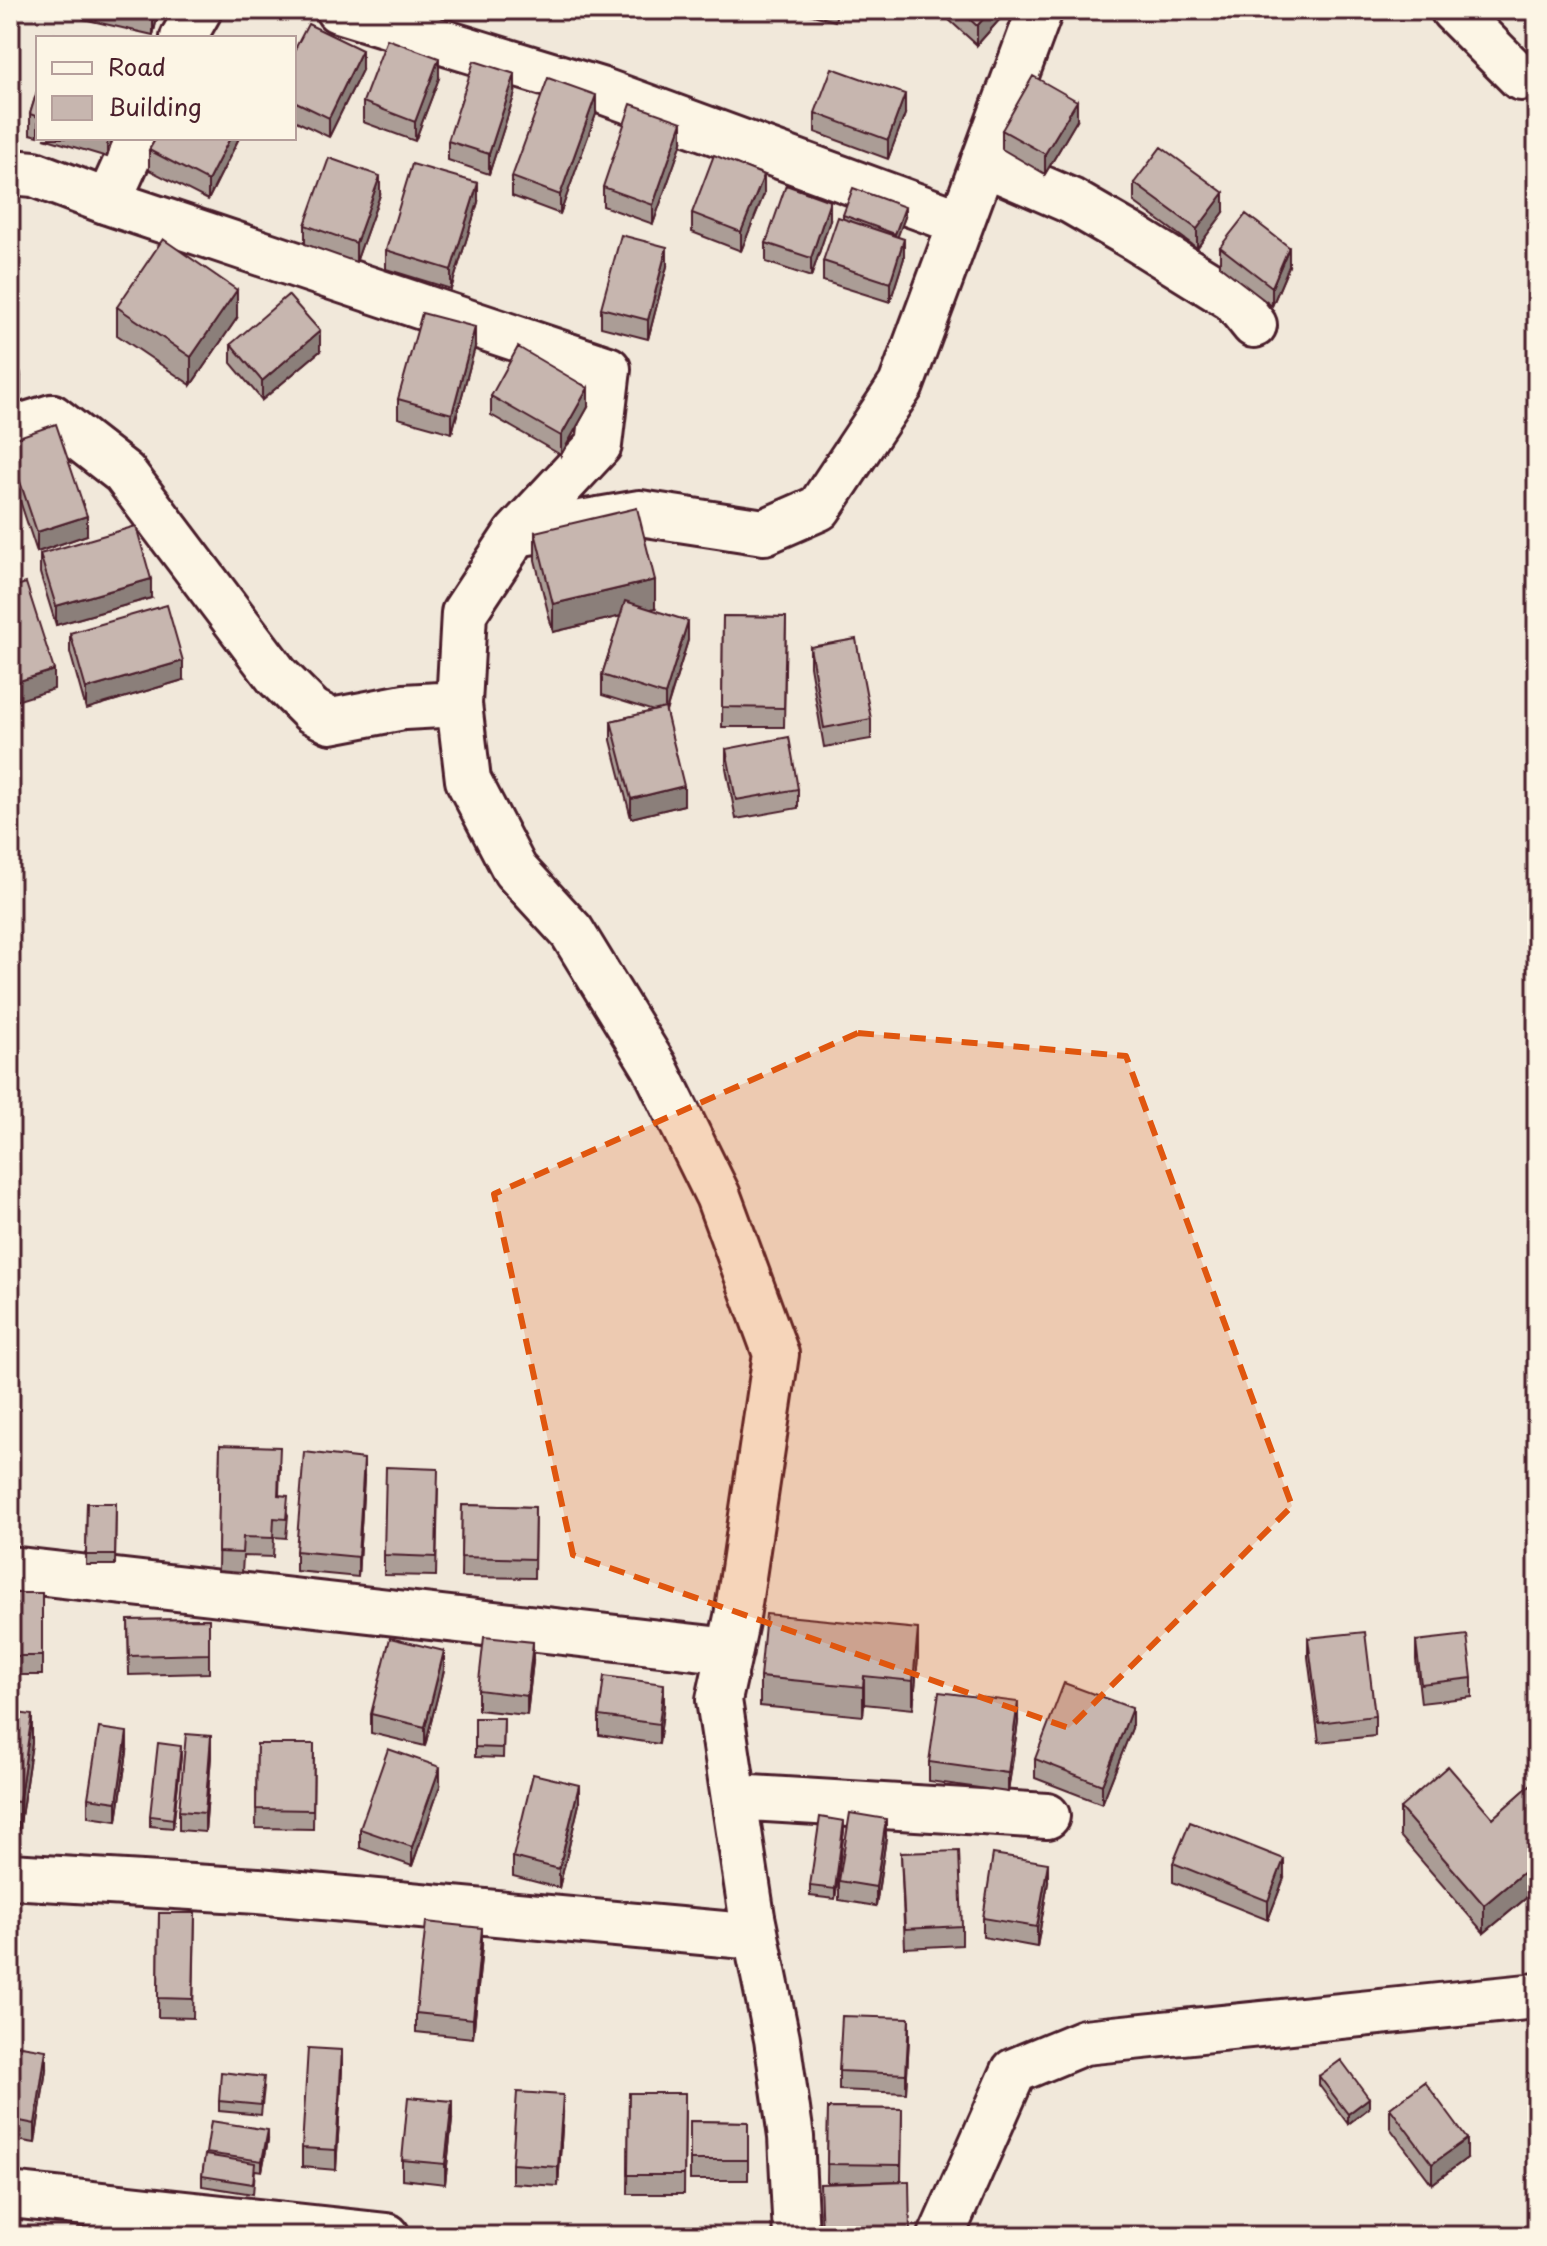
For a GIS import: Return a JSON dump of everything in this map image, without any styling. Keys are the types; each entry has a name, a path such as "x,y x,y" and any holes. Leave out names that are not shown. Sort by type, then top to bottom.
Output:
{"street":[{"path":"184,36 199,10"},
{"path":"338,10 600,90 960,222"},
{"path":"516,534 640,513 764,532 819,508 901,385 1040,10"},
{"path":"1453,10 1521,78"},
{"path":"108,202 136,140"},
{"path":"983,163 1071,201 1135,238 1233,299 1254,325"},
{"path":"10,172 34,174 108,202 608,369 599,445 516,534 464,613 459,704 468,780 515,870 572,932 654,1066 718,1196 776,1354 730,1651 719,1700 756,1937 777,2039 791,2137 796,2236"},
{"path":"10,430 52,417 124,473 277,676 312,711 331,721 404,707 459,704"},
{"path":"10,1569 730,1651"},
{"path":"734,1797 1047,1816"},
{"path":"10,1876 258,1891 756,1937"},
{"path":"941,2236 1014,2071 1084,2042 1537,1996"},
{"path":"10,2195 387,2236"}],"highlighted area":[{"path":"858,1033 1126,1056 1292,1506 1069,1728 573,1555 494,1194"}],"building":[{"path":"128,10 155,10 153,16"},
{"path":"960,10 991,10 977,26"},
{"path":"308,24 362,50 329,118 296,102 296,47"},
{"path":"387,39 439,58 415,122 363,102"},
{"path":"474,61 515,74 489,154 448,141"},
{"path":"832,68 905,94 888,140 815,113"},
{"path":"1033,76 1077,101 1045,154 1002,130"},
{"path":"548,78 596,95 560,195 512,177"},
{"path":"36,94 36,116 30,114"},
{"path":"631,104 682,122 653,205 603,187"},
{"path":"155,140 229,140 208,181 149,150"},
{"path":"1161,147 1224,193 1197,229 1134,183"},
{"path":"714,155 764,175 741,232 692,213"},
{"path":"329,158 380,176 356,243 305,225"},
{"path":"412,164 478,183 451,270 386,250"},
{"path":"786,185 830,201 811,258 766,243"},
{"path":"853,188 905,207 895,234 843,215"},
{"path":"1246,214 1289,247 1272,287 1220,247"},
{"path":"838,217 904,239 890,283 823,261"},
{"path":"621,235 667,247 648,320 601,308"},
{"path":"163,239 237,290 191,357 117,307"},
{"path":"288,295 320,331 262,381 231,344"},
{"path":"422,313 475,327 452,414 398,399"},
{"path":"10,317 21,376 10,378"},
{"path":"518,347 588,388 561,436 491,396"},
{"path":"56,424 87,516 37,532 10,452 10,440"},
{"path":"637,508 655,580 553,604 535,532"},
{"path":"136,526 151,579 56,606 40,554"},
{"path":"26,583 54,670 10,684 10,588"},
{"path":"625,601 688,621 665,695 602,675"},
{"path":"167,605 183,661 86,689 70,633"},
{"path":"723,616 786,617 784,708 722,707"},
{"path":"856,639 871,719 824,728 810,647"},
{"path":"665,708 684,786 631,799 611,721"},
{"path":"789,737 798,789 736,800 726,749"},
{"path":"220,1445 280,1447 278,1495 288,1496 286,1519 274,1518 273,1538 243,1537 242,1553 218,1552"},
{"path":"304,1452 364,1459 358,1557 296,1551"},
{"path":"386,1467 438,1469 436,1557 384,1555"},
{"path":"87,1503 116,1503 115,1555 86,1555"},
{"path":"462,1505 535,1507 534,1559 461,1557"},
{"path":"10,1593 42,1593 42,1656 10,1656"},
{"path":"766,1614 918,1629 913,1681 864,1676 863,1687 760,1677"},
{"path":"209,1619 209,1654 129,1656 128,1620"},
{"path":"1365,1632 1375,1716 1319,1723 1308,1638"},
{"path":"1467,1635 1472,1678 1421,1684 1416,1641"},
{"path":"484,1637 533,1642 527,1696 478,1690"},
{"path":"390,1638 444,1651 425,1727 371,1714"},
{"path":"604,1676 664,1684 659,1724 599,1716"},
{"path":"1064,1683 1132,1708 1102,1785 1035,1759"},
{"path":"939,1692 1018,1702 1008,1773 929,1762"},
{"path":"10,1712 32,1715 19,1802 10,1801"},
{"path":"475,1718 504,1718 503,1748 475,1747"},
{"path":"99,1728 127,1732 117,1802 88,1798"},
{"path":"186,1734 211,1736 205,1813 179,1811"},
{"path":"158,1743 181,1746 173,1819 150,1816"},
{"path":"257,1744 314,1744 313,1810 256,1809"},
{"path":"388,1749 440,1767 412,1847 360,1829"},
{"path":"1448,1766 1493,1818 1537,1779 1537,1861 1484,1905 1400,1808"},
{"path":"533,1774 579,1785 559,1869 513,1857"},
{"path":"850,1813 886,1819 876,1887 839,1881"},
{"path":"820,1817 844,1821 835,1889 810,1886"},
{"path":"1190,1822 1284,1859 1268,1901 1173,1863"},
{"path":"959,1851 962,1926 905,1929 901,1853"},
{"path":"993,1854 1048,1863 1037,1927 983,1918"},
{"path":"159,1913 195,1913 193,1999 158,1998"},
{"path":"426,1922 482,1928 473,2019 416,2013"},
{"path":"842,2016 909,2018 906,2074 839,2071"},
{"path":"15,2045 46,2050 35,2124 10,2119 10,2078"},
{"path":"308,2048 342,2050 336,2150 302,2148"},
{"path":"1341,2060 1369,2098 1348,2114 1319,2076"},
{"path":"221,2072 264,2077 261,2105 219,2101"},
{"path":"1425,2082 1467,2139 1432,2164 1390,2108"},
{"path":"517,2092 563,2095 558,2167 512,2164"},
{"path":"629,2093 685,2093 684,2175 628,2175"},
{"path":"408,2097 452,2101 445,2164 402,2160"},
{"path":"828,2108 902,2109 901,2165 827,2164"},
{"path":"211,2121 268,2130 262,2161 206,2153"},
{"path":"690,2121 748,2122 748,2160 690,2160"},
{"path":"205,2155 255,2163 253,2184 202,2176"},
{"path":"909,2181 910,2236 822,2236 820,2184"},
{"path":"239,2229 297,2236 238,2236"}]}
